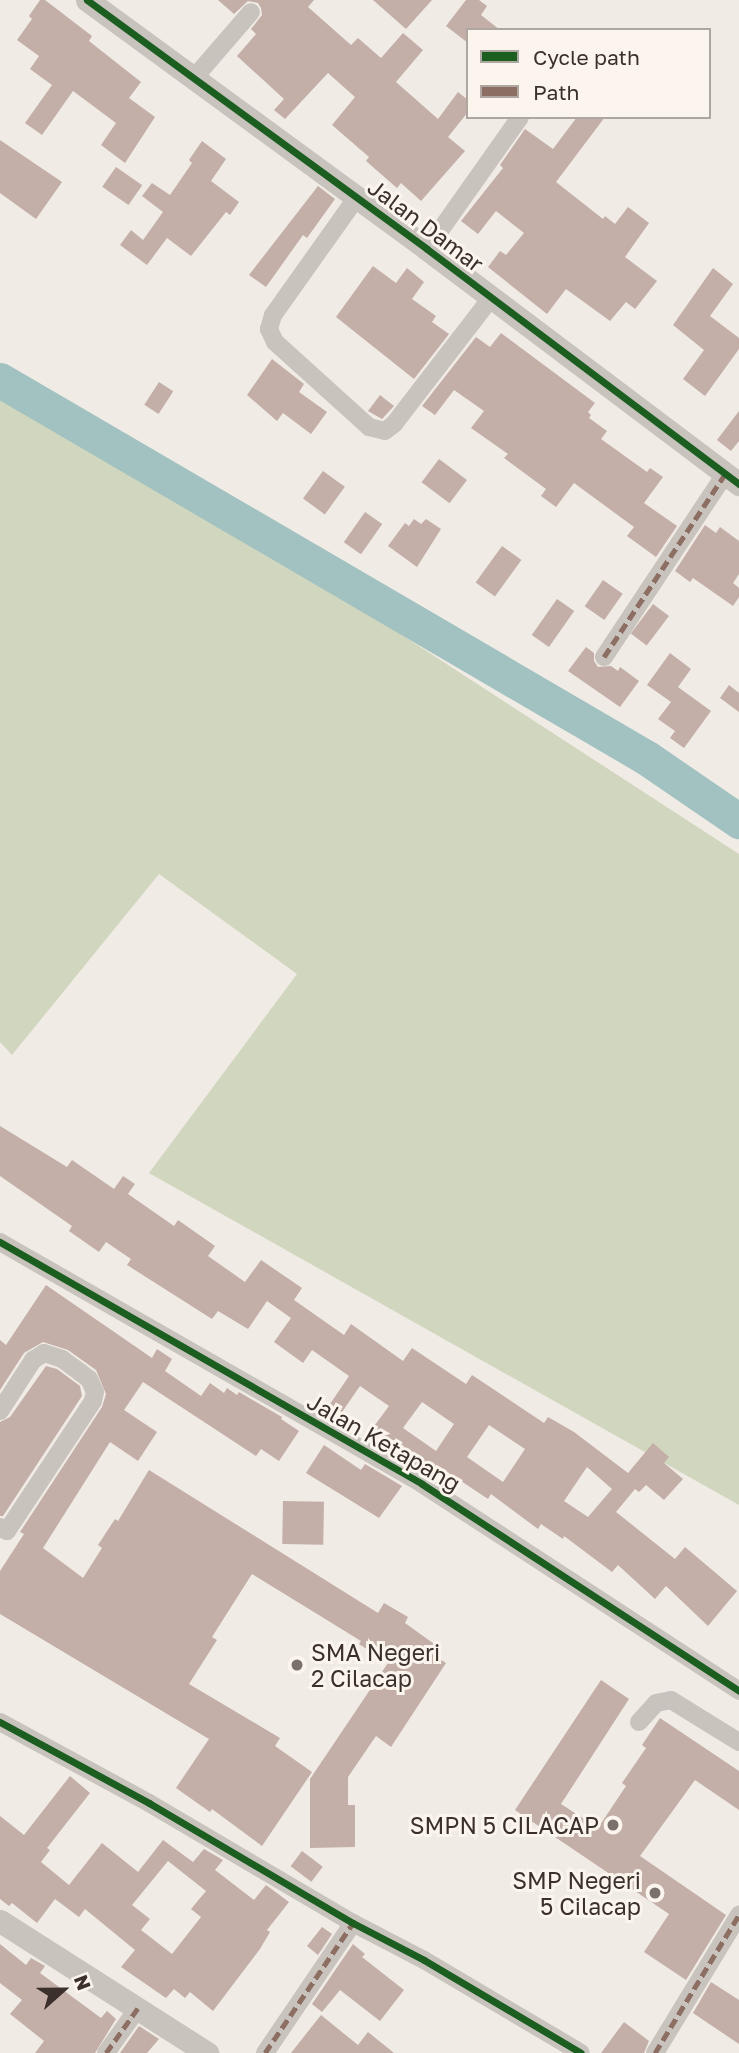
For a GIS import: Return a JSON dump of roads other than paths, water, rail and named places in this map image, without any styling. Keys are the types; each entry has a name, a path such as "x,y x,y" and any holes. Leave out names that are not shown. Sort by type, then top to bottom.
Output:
{"street":[{"name":"Jalan Damar","path":"87,0 357,197 732,479"},
{"path":"194,78 251,12"},
{"path":"427,249 519,119"},
{"path":"357,197 273,314 269,330 275,342 369,427 385,431 394,424 491,298"},
{"path":"604,657 732,479"},
{"name":"Jalan Ketapang","path":"0,1242 422,1484 739,1691"},
{"path":"0,1411 33,1360 44,1353 62,1359 89,1379 95,1392 93,1401 2,1533"},
{"path":"639,1722 656,1703 671,1700 738,1738"},
{"path":"0,1722 149,1803 581,2053"},
{"path":"655,2053 739,1914"},
{"path":"0,1921 207,2053"},
{"path":"265,2053 353,1923"},
{"path":"106,2053 138,2008"}],"waterway":[{"path":"0,380 647,758 739,821"}],"place":[{"name":"SMA Negeri 2 Cilacap","path":"297,1665"},
{"name":"SMPN 5 CILACAP","path":"613,1825"},
{"name":"SMP Negeri 5 Cilacap","path":"655,1893"}]}
